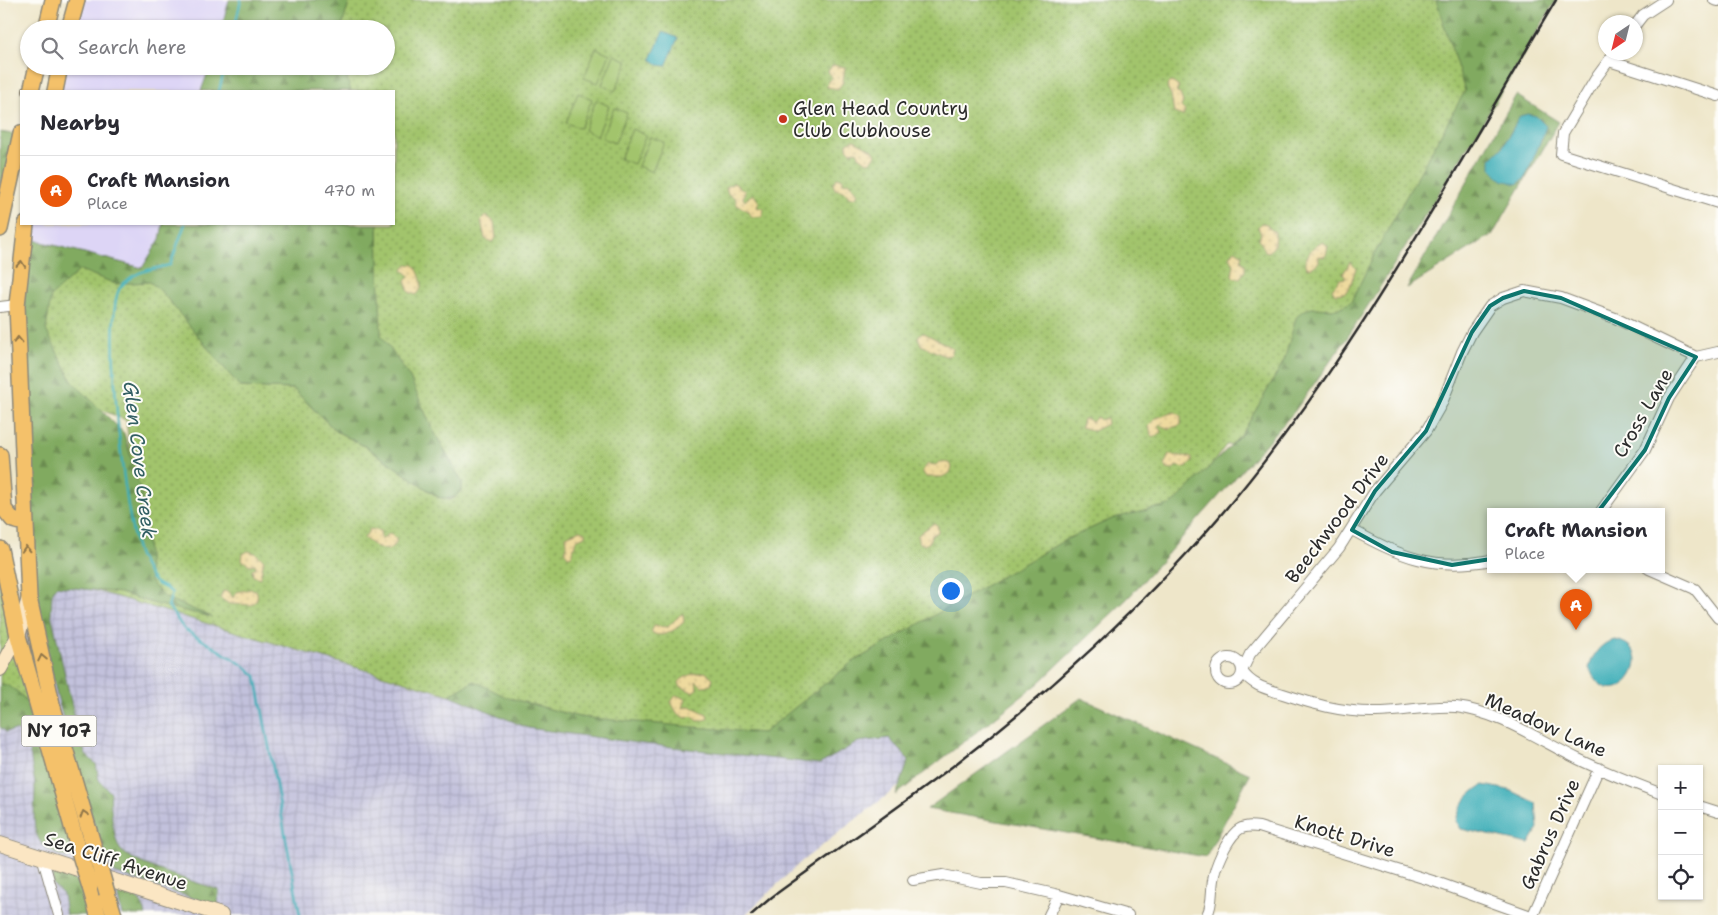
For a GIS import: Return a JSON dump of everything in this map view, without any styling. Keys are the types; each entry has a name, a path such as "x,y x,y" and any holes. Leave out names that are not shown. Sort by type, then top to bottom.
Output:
{"main road":[{"path":"48,20 53,0"},
{"path":"72,20 76,0"},
{"path":"31,90 35,75"},
{"path":"54,90 58,75"},
{"path":"0,229 20,138"},
{"name":"NY 107","path":"26,225 17,305 24,523 29,598 52,704 114,915"},
{"path":"0,455 4,509 13,520 24,523"},
{"name":"NY 107","path":"0,549 18,636 98,915"}],"street":[{"path":"1643,16 1666,0"},
{"path":"1714,0 1718,1"},
{"path":"1610,60 1563,133 1561,154 1718,203"},
{"path":"1620,60 1718,96"},
{"name":"Beechwood Drive","path":"1242,671 1250,654 1313,581 1352,530 1375,490 1426,431 1442,403 1472,332 1490,306 1503,298 1524,291 1561,298 1615,318 1696,357"},
{"path":"0,307 17,305"},
{"path":"1696,357 1718,352"},
{"name":"Cross Lane","path":"1603,508 1645,450 1669,398 1696,357"},
{"path":"1352,530 1392,552 1427,562 1452,565 1487,561"},
{"path":"1658,573 1695,589 1718,618"},
{"path":"0,670 18,636 29,598"},
{"name":"Meadow Lane","path":"1242,671 1251,682 1261,687 1310,703 1348,711 1377,712 1446,707 1471,710 1502,720 1598,768 1658,792"},
{"name":"Gabrus Drive","path":"1533,915 1598,768"},
{"path":"1703,807 1718,812"},
{"name":"Knott Drive","path":"1207,915 1212,899 1213,880 1219,864 1238,830 1248,826 1260,827 1436,882 1528,915"},
{"name":"Sea Cliff Avenue","path":"0,844 221,915"},
{"path":"42,856 58,915"},
{"path":"913,880 943,875 981,883 1006,883 1059,895 1128,915"},
{"path":"1049,915 1059,895"}],"highlighted area":[{"path":"1524,291 1561,298 1696,357 1669,398 1645,450 1578,538 1517,555 1452,565 1392,552 1352,530 1375,491 1426,431 1472,332 1490,306 1503,298"}],"shaded area":[{"path":"75,0 229,0 223,20 70,20"},
{"path":"57,75 207,75 201,90 53,90"},
{"path":"25,225 163,225 160,239 143,268 23,237"},
{"path":"52,578 506,712 880,696 943,752 802,861 745,915 0,915 0,676"}],"green space":[{"path":"229,0 350,0 344,20 223,20"},
{"path":"331,0 1450,0 1483,99 1263,442 1226,445 1176,512 764,740 579,717 450,695 90,589 147,588 126,420 26,379 33,240 158,272 240,387 293,389 336,431 368,448 438,497 449,500 455,498 364,336 379,277 378,225 395,225 395,90 331,90 324,75 395,75 395,20 325,20"},
{"path":"1436,0 1556,0 1478,131 1378,290 1347,338 1294,412 1129,597 1039,683 896,795 909,760 889,738 858,742 820,764 637,743 528,728 450,695 474,681 506,697 579,717 763,733 851,663 1065,540 1114,518 1173,504 1242,434 1284,361 1296,318 1302,311 1312,308 1337,309 1351,302 1377,249 1465,91"},
{"path":"596,48 610,54 598,83 584,78"},
{"path":"614,55 628,61 615,91 602,85"},
{"path":"207,75 346,75 351,90 201,90"},
{"path":"578,93 592,99 580,128 566,123"},
{"path":"1516,95 1559,122 1493,234 1407,288","holes":["1528,114 1542,120 1542,139 1537,147 1491,159 1502,148 1520,116"]},
{"path":"596,100 609,106 597,136 584,130"},
{"path":"614,108 627,113 615,143 602,138"},
{"path":"632,129 646,135 634,164 620,159"},
{"path":"0,132 19,135 0,185"},
{"path":"650,137 664,142 652,172 638,166"},
{"path":"163,225 378,225 381,335 410,378 431,426 462,482 462,489 454,497 438,497 368,448 336,431 293,389 240,387 160,290 150,282 116,284 80,270 51,296 46,330 72,381 124,433 144,503 150,582 166,598 212,617 155,604 120,593 56,586 52,594 51,613 75,719 85,754 96,764 99,780 111,793 112,821 120,849 127,855 151,867 219,890 218,906 115,873 97,834 60,707 40,623 30,546 23,237 142,268 160,239"},
{"path":"0,550 38,713 18,692 0,684"},
{"path":"0,684 7,685 18,692 38,713 75,852 72,857 62,856 45,847 36,833 34,816 35,786 29,750 27,742 20,733 16,730 6,732 0,727"},
{"path":"1081,698 1250,774 1206,857 927,809"},
{"path":"62,871 68,874 83,890 95,915 66,915 63,894 53,885 52,876"},
{"path":"121,889 138,898 143,905 146,915 122,915 118,897"}],"sand":[{"path":"833,65 845,67 843,82 838,89 827,87 828,81 832,78 828,71"},
{"path":"1172,82 1179,87 1176,92 1180,94 1183,102 1181,107 1185,111 1183,116 1174,113 1171,95 1167,88 1168,83"},
{"path":"854,140 873,150 876,155 872,161 867,162 859,156 857,151 851,152 847,148 847,143"},
{"path":"838,177 843,179 843,183 849,182 858,193 856,197 850,198 844,191 835,189 833,184"},
{"path":"734,183 745,191 743,198 745,201 751,195 754,195 759,202 757,207 764,209 762,216 752,217 748,211 737,205 735,198 728,194 726,187"},
{"path":"486,215 494,222 496,238 492,242 485,239 481,220"},
{"path":"1261,223 1267,224 1275,232 1274,246 1269,252 1265,251 1259,239 1261,234 1258,227"},
{"path":"1323,242 1328,246 1326,255 1324,257 1319,256 1319,262 1313,267 1307,268 1305,261 1310,252 1314,247"},
{"path":"1235,250 1243,255 1241,261 1245,264 1245,271 1240,278 1234,278 1232,275 1234,265 1230,256"},
{"path":"1350,262 1356,268 1349,289 1344,293 1335,294 1332,289 1340,279 1346,278 1343,274"},
{"path":"407,264 414,265 420,276 421,288 416,295 409,292 405,281 410,276 403,270"},
{"path":"924,333 951,347 953,349 951,355 945,356 921,345 918,337"},
{"path":"1175,412 1181,416 1181,425 1167,429 1160,424 1158,426 1162,432 1154,437 1151,435 1149,426 1156,418"},
{"path":"1097,417 1100,420 1106,418 1107,424 1093,431 1081,427 1083,419 1088,419 1092,422"},
{"path":"1169,455 1192,457 1192,462 1185,468 1176,466 1173,470 1167,469 1164,465"},
{"path":"939,462 950,463 952,467 950,473 942,477 926,477 922,471 928,464 936,465"},
{"path":"934,523 938,526 938,532 931,536 929,543 924,545 918,542 918,535"},
{"path":"370,529 380,531 381,540 390,533 396,539 396,544 388,550 377,548 364,538"},
{"path":"580,530 585,532 585,536 576,540 572,555 568,556 565,552 566,536"},
{"path":"248,551 255,553 264,560 260,578 253,576 252,570 256,567 255,564 250,565 242,560 243,554"},
{"path":"256,590 257,597 256,601 251,605 229,604 220,598 223,591 229,592 233,598 236,592"},
{"path":"683,614 684,622 673,630 660,635 651,632 654,626 668,627"},
{"path":"705,672 713,678 711,685 702,686 696,681 697,689 692,692 680,686 679,682 684,678"},
{"path":"676,695 686,699 683,708 690,706 707,714 708,719 698,721 692,716 686,718 677,713 671,702"}],"water":[{"path":"663,32 678,38 666,66 658,65 651,59"},
{"path":"1528,114 1536,116 1546,126 1539,145 1524,179 1517,184 1502,180 1491,168 1491,159 1502,148 1520,116"},
{"path":"1615,640 1629,646 1635,656 1635,668 1630,678 1621,686 1610,689 1599,683 1589,668 1598,650 1606,643"},
{"path":"1483,785 1509,790 1536,803 1538,829 1529,844 1461,829 1456,821 1462,805 1473,792"}],"waterway":[{"name":"Glen Cove Creek","path":"236,20 241,0"},
{"name":"Glen Cove Creek","path":"219,90 223,75"},
{"name":"Glen Cove Creek","path":"185,225 170,265 136,274 130,278 120,288 115,305 113,336 114,376 122,465 128,506 140,558 154,581 172,593 168,606 184,629 243,665 256,676 300,915"}],"railway":[{"path":"751,915 772,897 953,766 1040,696 1148,594 1231,503 1284,436 1380,294 1556,0"}],"place":[{"name":"Glen Head Country Club Clubhouse","path":"783,119"},
{"name":"Craft Mansion","path":"1576,630"}]}
